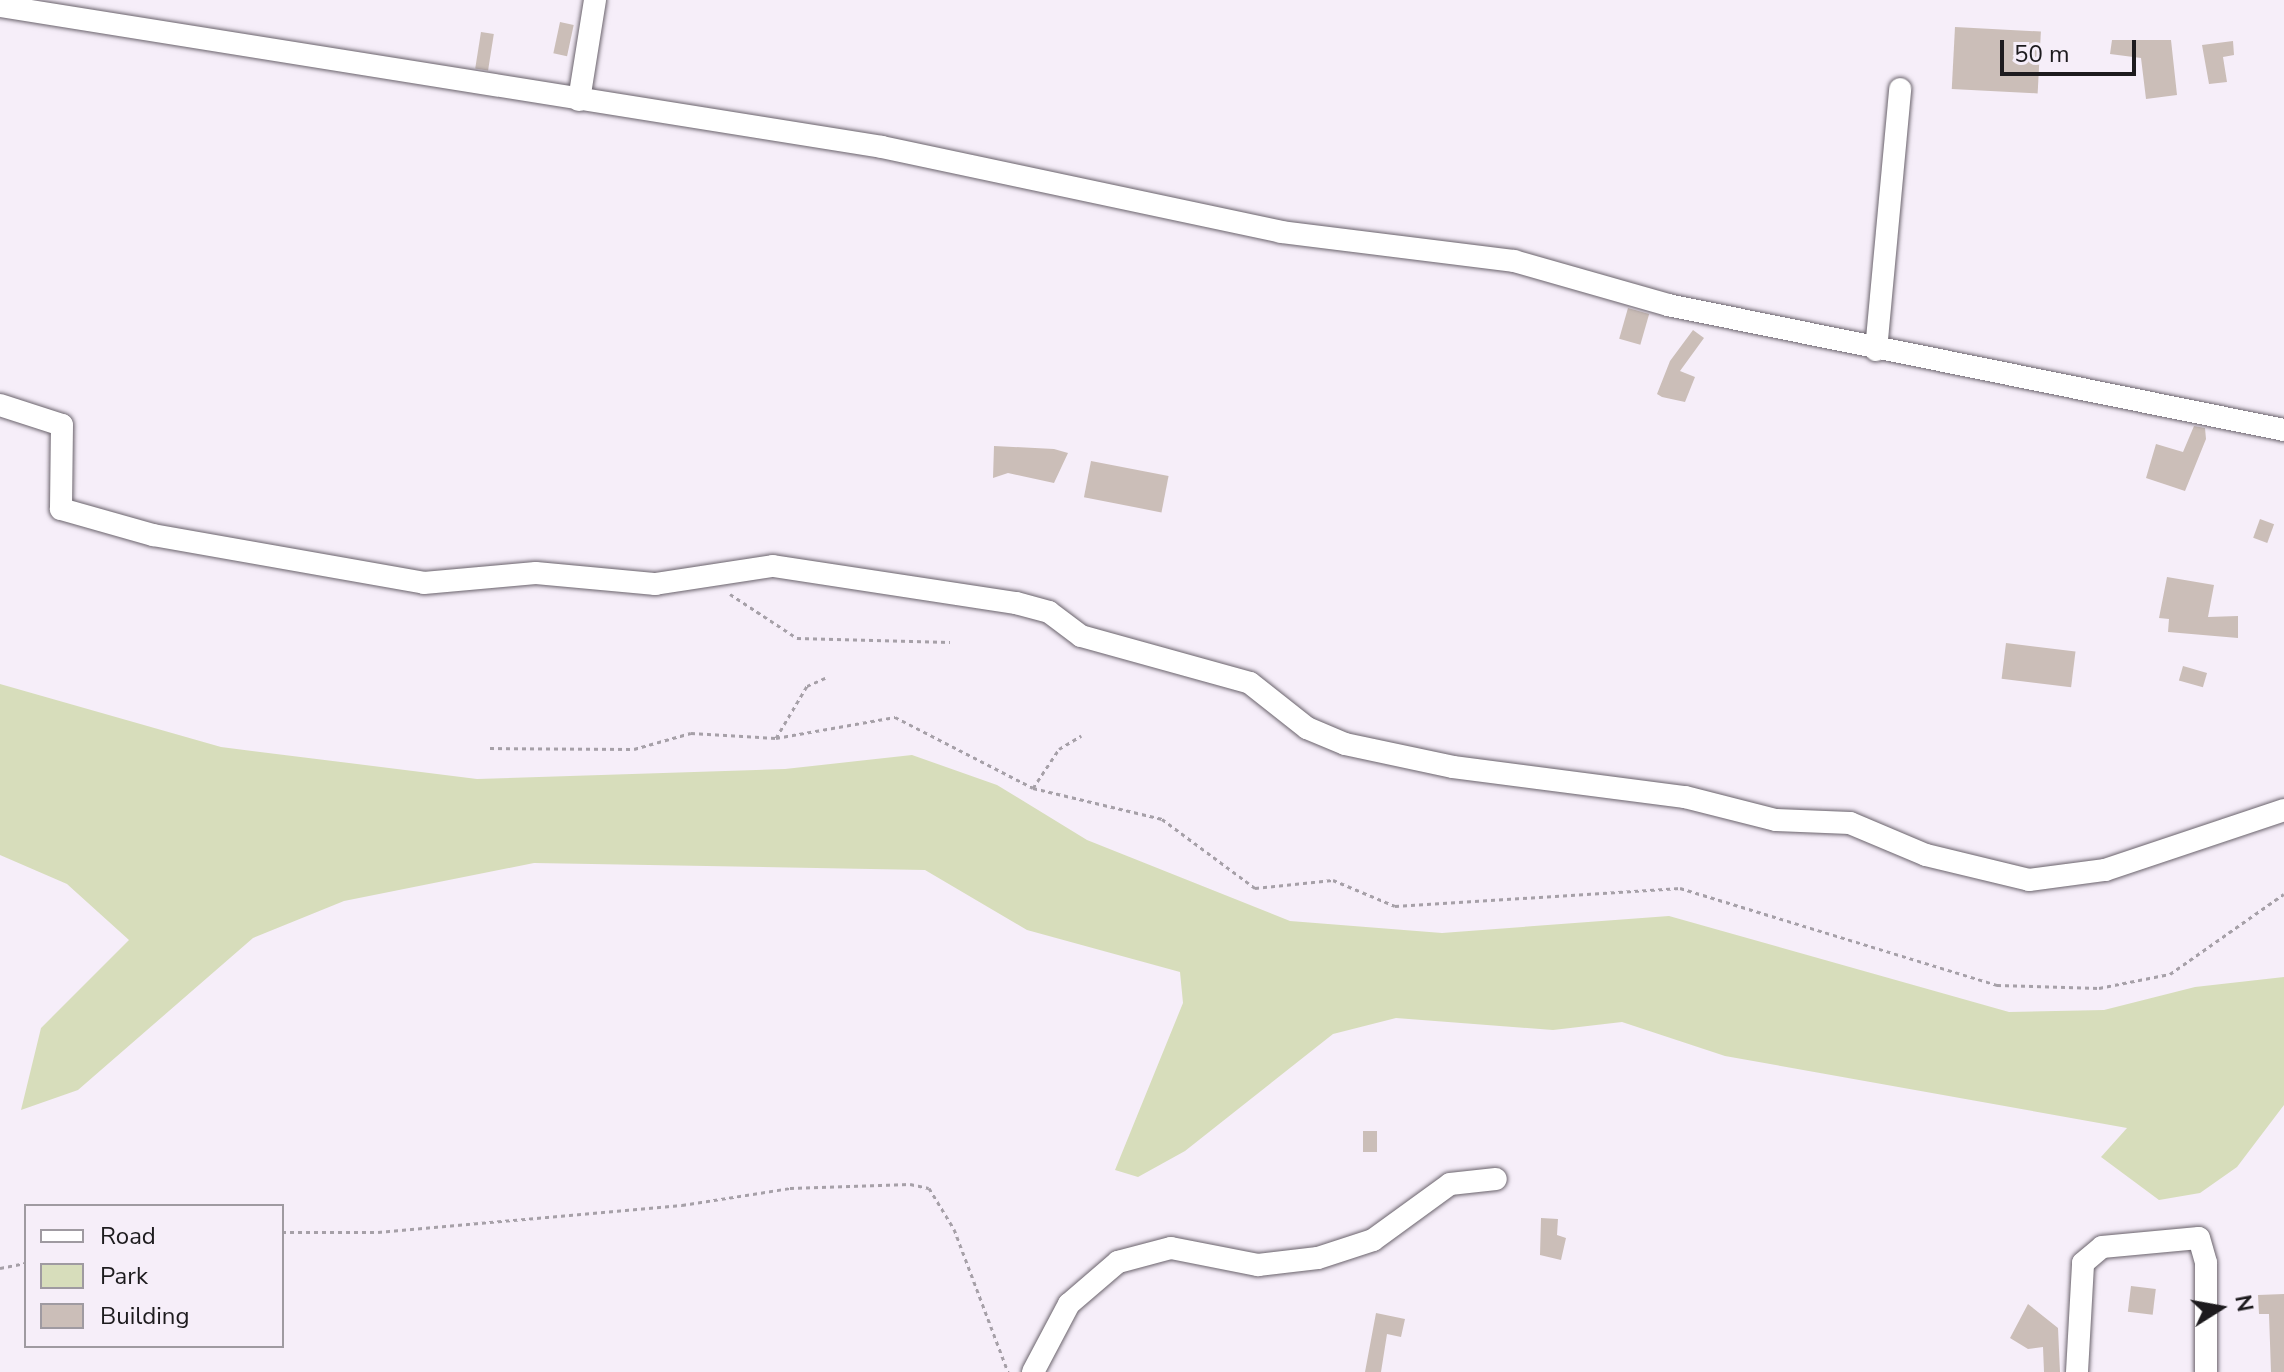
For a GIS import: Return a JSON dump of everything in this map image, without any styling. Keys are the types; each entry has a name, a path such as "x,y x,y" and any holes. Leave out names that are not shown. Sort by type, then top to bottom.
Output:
{"street":[{"path":"579,100 595,0"},
{"path":"0,6 882,147 1281,232 1514,261 1584,275 1668,305 1876,350 2284,430"},
{"path":"1876,350 1900,89"},
{"path":"0,405 62,425 61,509 178,540 424,583 536,573 655,584 773,566 1016,603 1049,612 1081,636 1250,683 1307,728 1345,744 1453,767 1685,797 1776,820 1850,823 1950,863 2029,880 2105,870 2284,810"},
{"path":"1033,1372 1069,1304 1118,1262 1171,1248 1258,1265 1318,1258 1373,1240 1450,1184 1496,1179"},
{"path":"2077,1372 2083,1263 2102,1247 2199,1238 2206,1263 2206,1372"}],"path":[{"path":"708,577 797,638 950,642"},
{"path":"776,738 807,686 825,678"},
{"path":"490,748 634,749 691,733 736,731 776,738 895,717 1033,788 1162,819 1255,888 1333,880 1395,906 1680,888 1997,985 2099,988 2170,974 2284,894"},
{"path":"1033,788 1059,749 1081,736"},
{"path":"284,1232 378,1232 682,1205 790,1188 910,1184 929,1188 954,1229 1008,1372"},
{"path":"0,1268 24,1263"}],"green space":[{"path":"0,684 221,747 477,779 785,769 912,755 997,785 1087,840 1290,921 1442,933 1669,916 2009,1012 2104,1010 2195,987 2284,977 2284,1105 2237,1167 2200,1193 2159,1200 2101,1157 2127,1128 1725,1056 1622,1022 1553,1030 1396,1018 1333,1034 1185,1151 1138,1177 1115,1170 1183,1003 1180,972 1027,930 925,870 534,863 344,901 253,938 78,1090 21,1110 41,1028 129,940 67,884 0,855"}],"building":[{"path":"560,22 574,25 567,56 553,53"},
{"path":"1955,27 2041,32 2038,93 1952,89"},
{"path":"481,32 494,34 488,71 475,69"},
{"path":"2112,40 2171,40 2177,95 2146,99 2141,58 2110,54"},
{"path":"2233,41 2234,55 2223,57 2227,82 2209,84 2202,45"},
{"path":"1628,308 1649,314 1640,345 1619,339"},
{"path":"1693,330 1704,338 1680,371 1695,377 1685,402 1662,397 1657,394 1670,361"},
{"path":"2194,426 2205,428 2206,439 2185,491 2146,478 2156,444 2183,452"},
{"path":"994,446 1054,449 1068,453 1054,483 1008,473 993,478"},
{"path":"1091,461 1169,476 1161,512 1084,497"},
{"path":"2260,519 2274,524 2267,543 2253,538"},
{"path":"2167,577 2214,585 2208,617 2238,616 2238,638 2168,632 2169,619 2159,618"},
{"path":"2006,643 2075,652 2071,687 2002,679"},
{"path":"2183,666 2207,673 2203,687 2179,680"},
{"path":"1363,1131 1377,1131 1377,1152 1363,1152"},
{"path":"1541,1218 1558,1219 1557,1235 1566,1238 1561,1260 1540,1255"},
{"path":"2131,1286 2156,1289 2153,1315 2128,1312"},
{"path":"2284,1294 2284,1372 2271,1372 2269,1314 2259,1314 2258,1295"},
{"path":"2028,1304 2058,1328 2060,1372 2044,1372 2043,1347 2028,1349 2010,1338"},
{"path":"1376,1313 1405,1319 1401,1337 1387,1334 1381,1372 1365,1372"}]}
